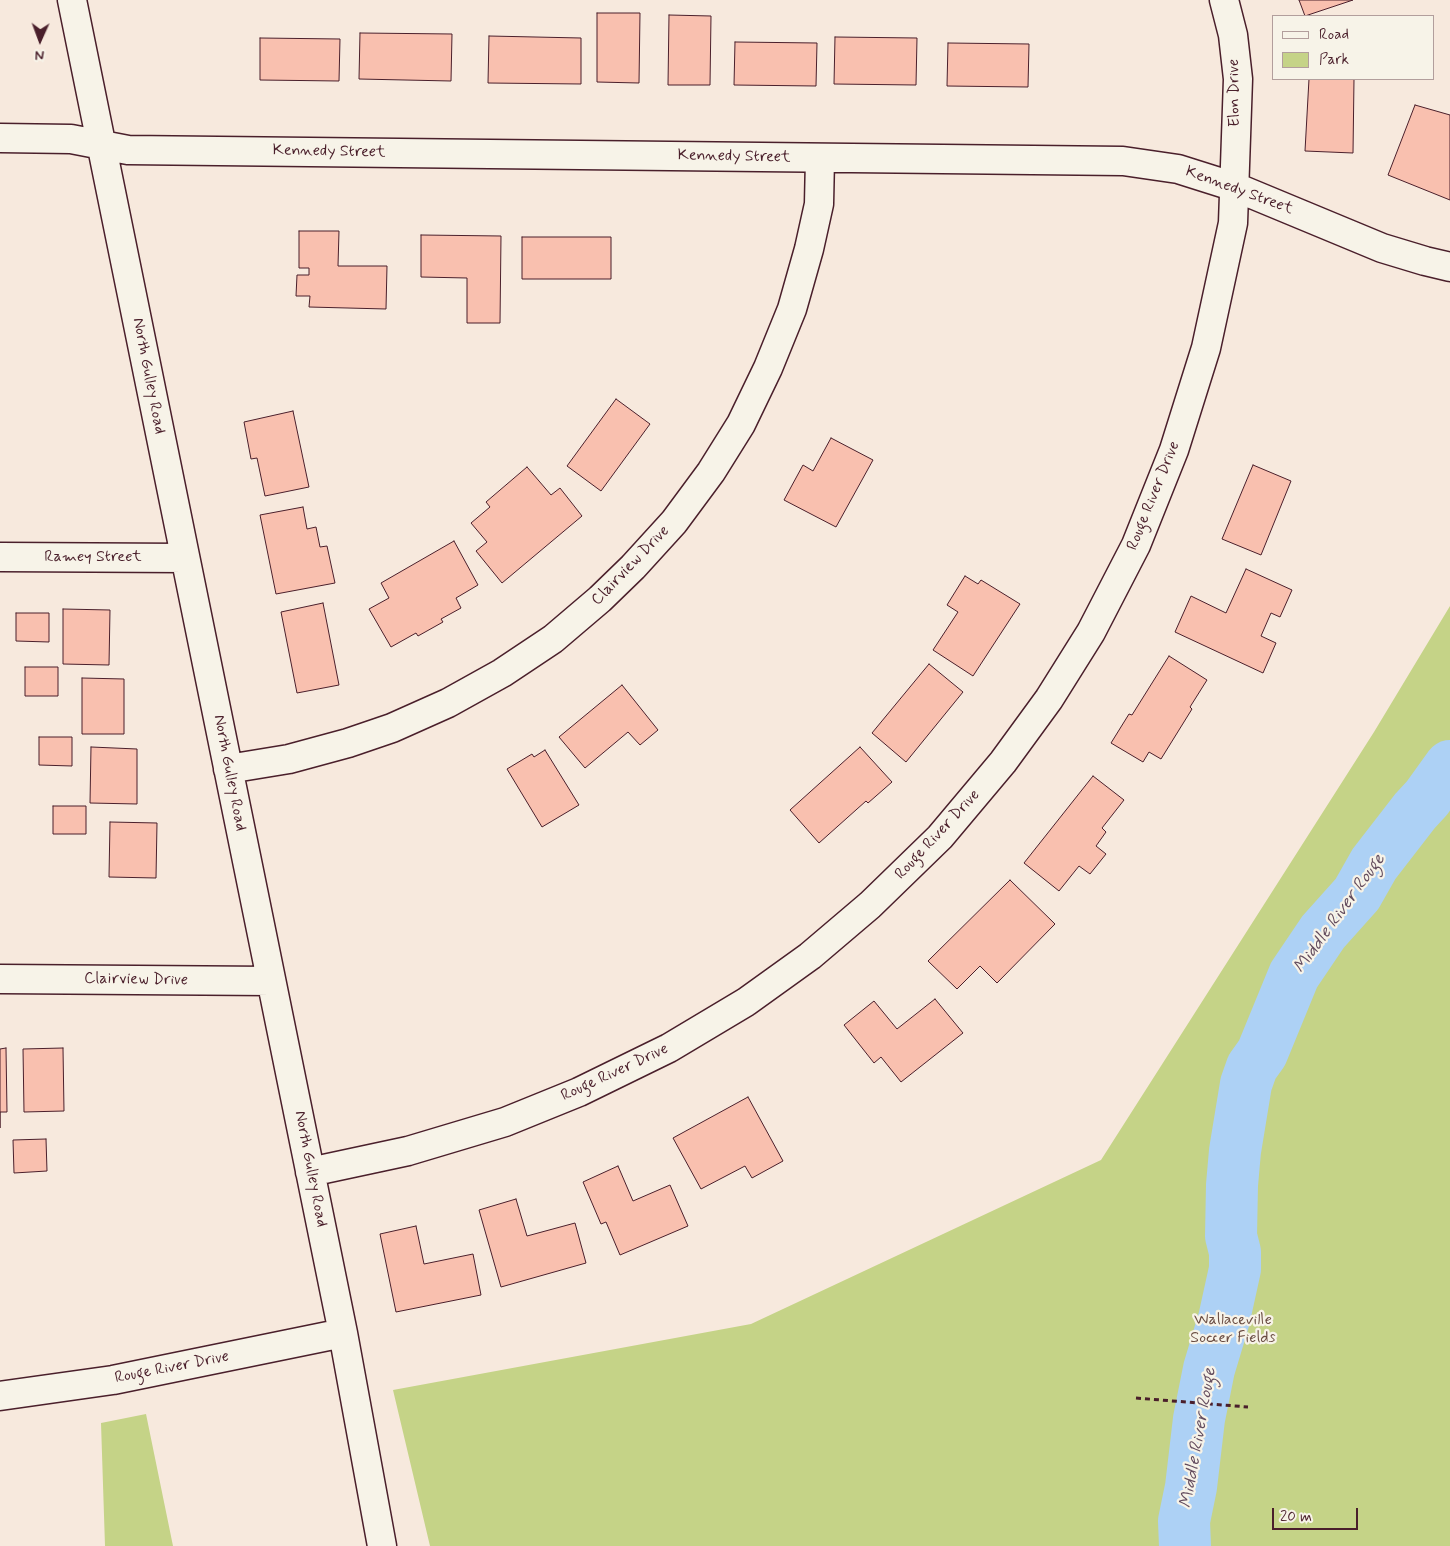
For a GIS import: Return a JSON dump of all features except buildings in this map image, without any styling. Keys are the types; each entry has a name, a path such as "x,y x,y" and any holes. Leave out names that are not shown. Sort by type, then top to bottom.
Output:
{"street":[{"name":"North Gulley Road","path":"72,0 343,1333 382,1546"},
{"name":"Elon Drive","path":"1224,0 1233,35 1238,79 1234,187"},
{"name":"Kennedy Street","path":"0,138 71,139 128,150 1124,161 1178,169 1234,187 1382,248 1450,267"},
{"name":"Clairview Drive","path":"228,769 289,759 348,743 392,728 448,703 502,673 552,639 600,599 634,567 674,522 711,472 740,424 768,368 792,309 809,250 819,204 820,158"},
{"name":"Rouge River Drive","path":"310,1172 408,1151 505,1122 579,1092 670,1048 746,1002 810,956 870,906 940,837 1003,762 1049,699 1091,632 1136,545 1174,450 1206,348 1233,223 1234,187"},
{"name":"Ramey Street","path":"0,557 186,558"},
{"name":"Clairview Drive","path":"0,979 271,981"},
{"name":"Rouge River Drive","path":"0,1396 113,1380 343,1333"}],"path":[{"path":"1136,1398 1248,1407"}],"green space":[{"name":"Wallaceville Soccer Fields","path":"1450,606 1450,1546 430,1546 393,1390 751,1324 1101,1160 1374,732"},
{"path":"146,1414 173,1546 105,1546 101,1423"}],"waterway":[{"name":"Middle River Rouge","path":"1185,1546 1184,1521 1191,1487 1199,1419 1209,1369 1224,1319 1235,1269 1235,1252 1231,1236 1232,1185 1235,1151 1246,1084 1252,1067 1262,1053 1294,975 1323,932 1357,894 1374,864 1450,766"}]}
